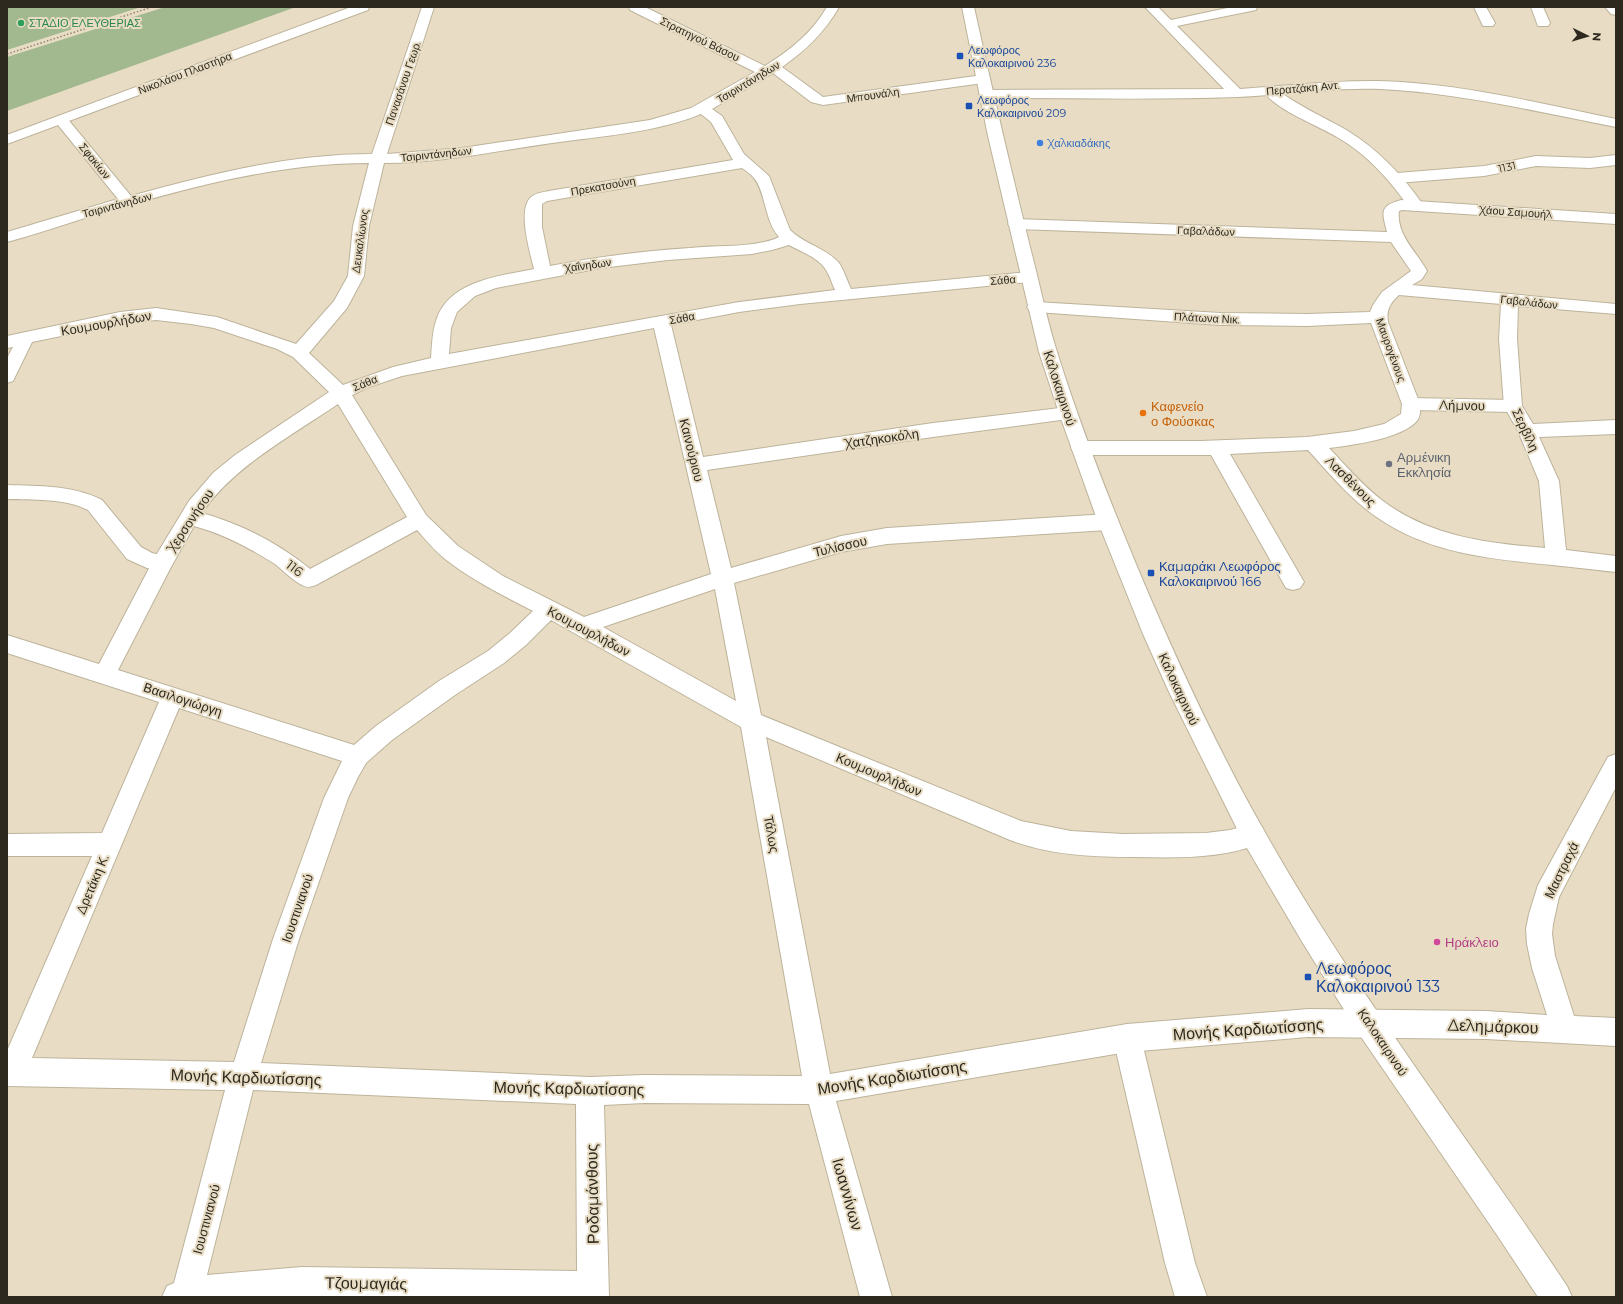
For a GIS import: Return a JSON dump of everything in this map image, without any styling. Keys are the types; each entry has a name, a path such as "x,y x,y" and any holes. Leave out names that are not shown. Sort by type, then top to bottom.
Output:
{"street":[{"name":"Νικολάου Πλαστήρα","path":"7,128 337,7"},
{"name":"Νικολάου Πλαστήρα","path":"7,140 362,7"},
{"name":"Πανασάνου Γεωρ.","path":"377,158 428,7"},
{"name":"Στρατηγού Βάσου","path":"635,7 770,69"},
{"name":"Τσιριντάνηδων","path":"7,237 128,202 282,165 331,158 406,158 436,155 606,132 668,120 702,108 770,69 813,34 821,26 834,7"},
{"name":"Καλοκαιρινού","path":"968,7 984,87 1028,277 1048,352 1068,413 1108,522 1151,627 1180,692 1253,835 1287,894 1369,1024 1508,1224 1556,1297"},
{"path":"1151,7 1236,93"},
{"path":"1169,24 1251,7"},
{"path":"1480,7 1488,23"},
{"path":"1537,7 1543,23"},
{"path":"1612,7 1616,11"},
{"name":"Μπουνάλη","path":"770,69 816,99 823,101 984,87"},
{"name":"Περατζάκη Αντ.","path":"984,87 1236,93 1271,92 1356,85 1421,88 1462,93 1616,123"},
{"path":"1271,92 1293,108 1354,142 1381,162 1397,178 1416,206"},
{"path":"702,108 717,119 734,152 743,163 761,176 766,186 778,223 783,232 789,238 816,253 833,267 845,295"},
{"name":"Σφακίων","path":"61,120 128,202"},
{"name":"Δευκαλίωνος","path":"299,353 341,304 356,276 361,226 377,158"},
{"name":"1131","path":"1397,178 1484,171 1536,161 1590,163 1616,160"},
{"name":"Πρεκατσούνη","path":"543,272 533,215 534,204 540,199 559,194 743,163"},
{"name":"Μαυρογένους","path":"1411,404 1378,317 1381,304 1395,289 1417,275 1419,271 1415,263 1396,238 1391,215 1392,208 1401,205 1416,206"},
{"name":"Χάου Σαμουήλ","path":"1416,206 1616,219"},
{"name":"Γαβαλάδων","path":"1016,224 1396,238"},
{"name":"Χαΐνηδων","path":"440,362 442,335 449,310 461,298 475,289 543,272 577,266 682,253 766,246 781,243 789,238"},
{"name":"Σάθα","path":"341,393 363,382 392,373 440,362 739,307 1028,277"},
{"name":"Γαβαλάδων","path":"1395,289 1616,309"},
{"name":"Σερβίλη","path":"1510,300 1508,339 1513,406 1527,431 1549,481 1556,557"},
{"name":"Πλάτωνα Νικ.","path":"1036,307 1220,319 1307,320 1378,317"},
{"name":"Κουμουρλήδων","path":"16,340 120,318 156,314 217,323 269,339 299,353 341,393 419,520 451,552 496,582 582,626 751,721 1012,829 1048,840 1100,845 1184,846 1223,843 1253,835"},
{"name":"Καινούριου","path":"661,322 723,578"},
{"path":"7,377 16,340"},
{"name":"Χερσονήσου","path":"105,674 162,563 189,517 209,490 232,467 341,393"},
{"path":"1081,448 1216,447 1314,444 1396,428 1406,422 1410,417 1411,404"},
{"name":"Λήμνου","path":"1411,404 1513,406"},
{"name":"Χατζηκοκόλη","path":"696,465 933,430 1068,413"},
{"path":"1527,431 1616,427"},
{"name":"Λασθένους","path":"1314,444 1360,492 1384,513 1405,525 1454,545 1616,564"},
{"path":"1216,447 1293,582"},
{"path":"7,492 72,496 90,501 134,553 147,560 162,563"},
{"name":"116","path":"189,517 210,522 269,550 309,579 419,520"},
{"name":"Τυλίσσου","path":"582,626 723,578 842,544 887,536 1018,526 1108,522"},
{"name":"Τάλως","path":"723,578 819,1090"},
{"name":"Ιουστινιανού","path":"183,1296 243,1076 286,939 336,798 348,770 358,756 384,733 414,710 496,657 518,639 548,609"},
{"name":"Βασιλογιώργη","path":"7,644 105,674 358,756"},
{"name":"Δρετάκη Κ.","path":"9,1072 110,844 173,696"},
{"name":"Μαστραχά","path":"1565,1028 1542,957 1539,934 1542,915 1547,894 1616,764"},
{"path":"7,845 110,844"},
{"name":"Μονής Καρδιωτίσσης","path":"9,1072 243,1076 590,1091 644,1089 819,1090 1127,1038 1308,1023 1369,1024"},
{"name":"Δελημάρκου","path":"1369,1024 1448,1024 1565,1028 1616,1032"},
{"path":"1127,1038 1180,1263 1191,1297"},
{"name":"Ιωαννίνων","path":"819,1090 876,1297"},
{"name":"Ροδαμάνθους","path":"590,1091 594,1292"},
{"name":"Τζουμαγιάς","path":"183,1296 212,1289 302,1282 594,1292"}],"path":[{"path":"7,54 152,7"}],"green space":[{"path":"7,7 141,7 7,50"},
{"path":"165,7 296,7 7,111 7,57"}],"place":[{"name":"ΣΤΑΔΙΟ ΕΛΕΥΘΕΡΙΑΣ","path":"21,23"},
{"name":"Λεωφόρος Καλοκαιρινού 236","path":"960,56"},
{"name":"Λεωφόρος Καλοκαιρινού 209","path":"969,106"},
{"name":"Χαλκιαδάκης","path":"1040,143"},
{"name":"Καφενείο ο Φούσκας","path":"1143,413"},
{"name":"Αρμένικη Εκκλησία","path":"1389,464"},
{"name":"Καμαράκι Λεωφόρος Καλοκαιρινού 166","path":"1151,573"},
{"name":"Ηράκλειο","path":"1437,942"},
{"name":"Λεωφόρος Καλοκαιρινού 133","path":"1308,977"}]}
